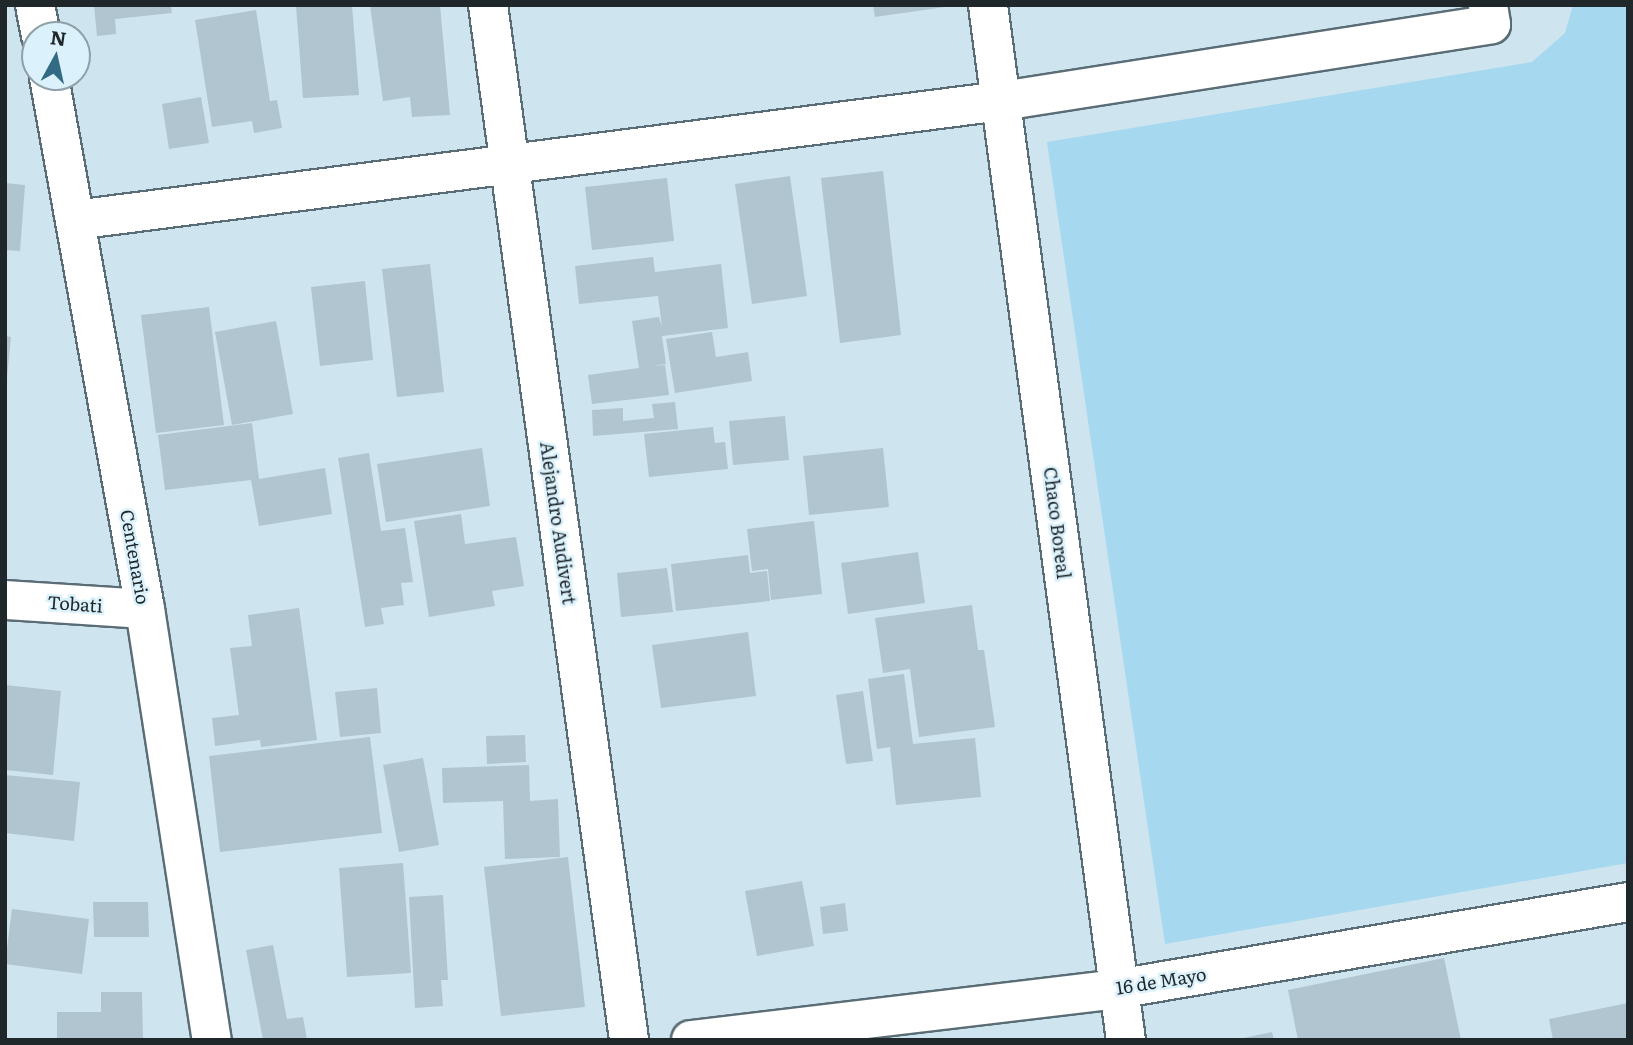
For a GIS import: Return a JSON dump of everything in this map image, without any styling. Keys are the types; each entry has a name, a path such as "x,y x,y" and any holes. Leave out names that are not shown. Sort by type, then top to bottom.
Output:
{"street":[{"name":"Alejandro Audivert","path":"488,5 629,1040"},
{"name":"Chaco Boreal","path":"988,5 1117,989 1126,1040"},
{"path":"75,220 1002,101 1489,15"},
{"name":"Centenario","path":"52,91 145,609 212,1040"},
{"name":"Tobati","path":"5,600 145,609"},
{"name":"16 de Mayo","path":"691,1040 1117,989 1628,902"}],"shaded area":[{"path":"1573,5 1628,5 1628,863 1165,944 1047,142 1532,62 1565,33"}],"building":[{"path":"94,5 171,5 172,13 115,19 116,34 97,36"},
{"path":"296,5 352,5 359,95 303,98"},
{"path":"370,5 440,5 450,115 412,117 410,97 383,101"},
{"path":"873,5 945,5 945,7 875,17"},
{"path":"256,10 270,101 277,100 282,128 254,133 252,121 212,127 195,20"},
{"path":"201,97 209,143 169,149 162,104"},
{"path":"883,171 901,335 840,343 821,178"},
{"path":"790,176 807,296 752,304 735,184"},
{"path":"667,178 674,241 592,250 585,187"},
{"path":"5,183 25,185 20,251 5,250"},
{"path":"653,257 655,272 721,264 728,328 662,336 666,364 653,366 665,365 669,395 592,404 588,375 639,368 632,321 659,317 662,327 658,296 579,304 575,266"},
{"path":"430,264 444,392 397,397 382,269"},
{"path":"365,281 373,360 320,366 311,287"},
{"path":"209,307 224,425 156,433 141,315"},
{"path":"276,321 293,414 232,425 215,332"},
{"path":"712,332 716,357 748,352 752,381 675,393 666,339"},
{"path":"5,336 11,337 7,378 5,378"},
{"path":"675,402 678,429 593,436 592,410 623,408 623,421 654,418 652,404"},
{"path":"785,416 789,460 733,465 729,421"},
{"path":"252,423 259,479 325,468 332,514 259,526 251,480 165,490 158,435"},
{"path":"713,427 715,443 725,442 728,469 649,477 644,434"},
{"path":"482,448 490,506 386,522 377,464"},
{"path":"883,448 889,507 809,515 803,456"},
{"path":"369,453 381,531 405,528 413,582 401,583 404,605 381,608 384,624 365,627 338,458"},
{"path":"461,514 465,544 516,537 524,586 492,591 495,606 429,617 414,521"},
{"path":"814,521 822,594 771,600 768,569 752,571 747,529"},
{"path":"918,552 925,603 848,614 841,563"},
{"path":"748,555 750,573 767,571 770,601 676,611 671,564"},
{"path":"667,568 673,612 621,617 617,573"},
{"path":"972,605 978,650 984,650 995,727 919,737 910,669 883,673 875,618"},
{"path":"299,608 317,740 261,747 260,740 215,746 212,718 239,715 230,648 252,646 248,615"},
{"path":"748,632 756,696 661,708 652,645"},
{"path":"904,674 913,744 975,738 981,797 896,805 890,747 877,749 868,679"},
{"path":"5,685 61,691 53,775 5,770"},
{"path":"377,688 381,733 340,737 335,692"},
{"path":"863,691 873,761 846,764 836,695"},
{"path":"525,735 526,762 487,764 486,736"},
{"path":"370,737 382,833 220,852 209,756"},
{"path":"423,758 439,845 399,852 383,765"},
{"path":"529,765 530,801 558,799 560,857 505,859 503,801 443,803 442,768"},
{"path":"5,775 80,782 74,841 5,833"},
{"path":"568,857 585,1007 501,1016 484,867"},
{"path":"403,863 411,973 347,977 339,868"},
{"path":"802,881 814,946 757,956 745,891"},
{"path":"443,895 448,980 441,980 443,1006 415,1008 409,897"},
{"path":"93,902 148,902 149,937 94,937"},
{"path":"845,903 848,931 823,934 820,907"},
{"path":"12,909 89,919 82,974 5,964"},
{"path":"273,945 287,1019 303,1017 307,1040 263,1040 246,950"},
{"path":"1444,958 1461,1040 1298,1040 1288,990"},
{"path":"101,992 142,992 143,1040 57,1040 57,1012 101,1012"},
{"path":"1628,1003 1628,1040 1553,1040 1549,1019"},
{"path":"1272,1032 1274,1040 1239,1040 1239,1039"}]}
